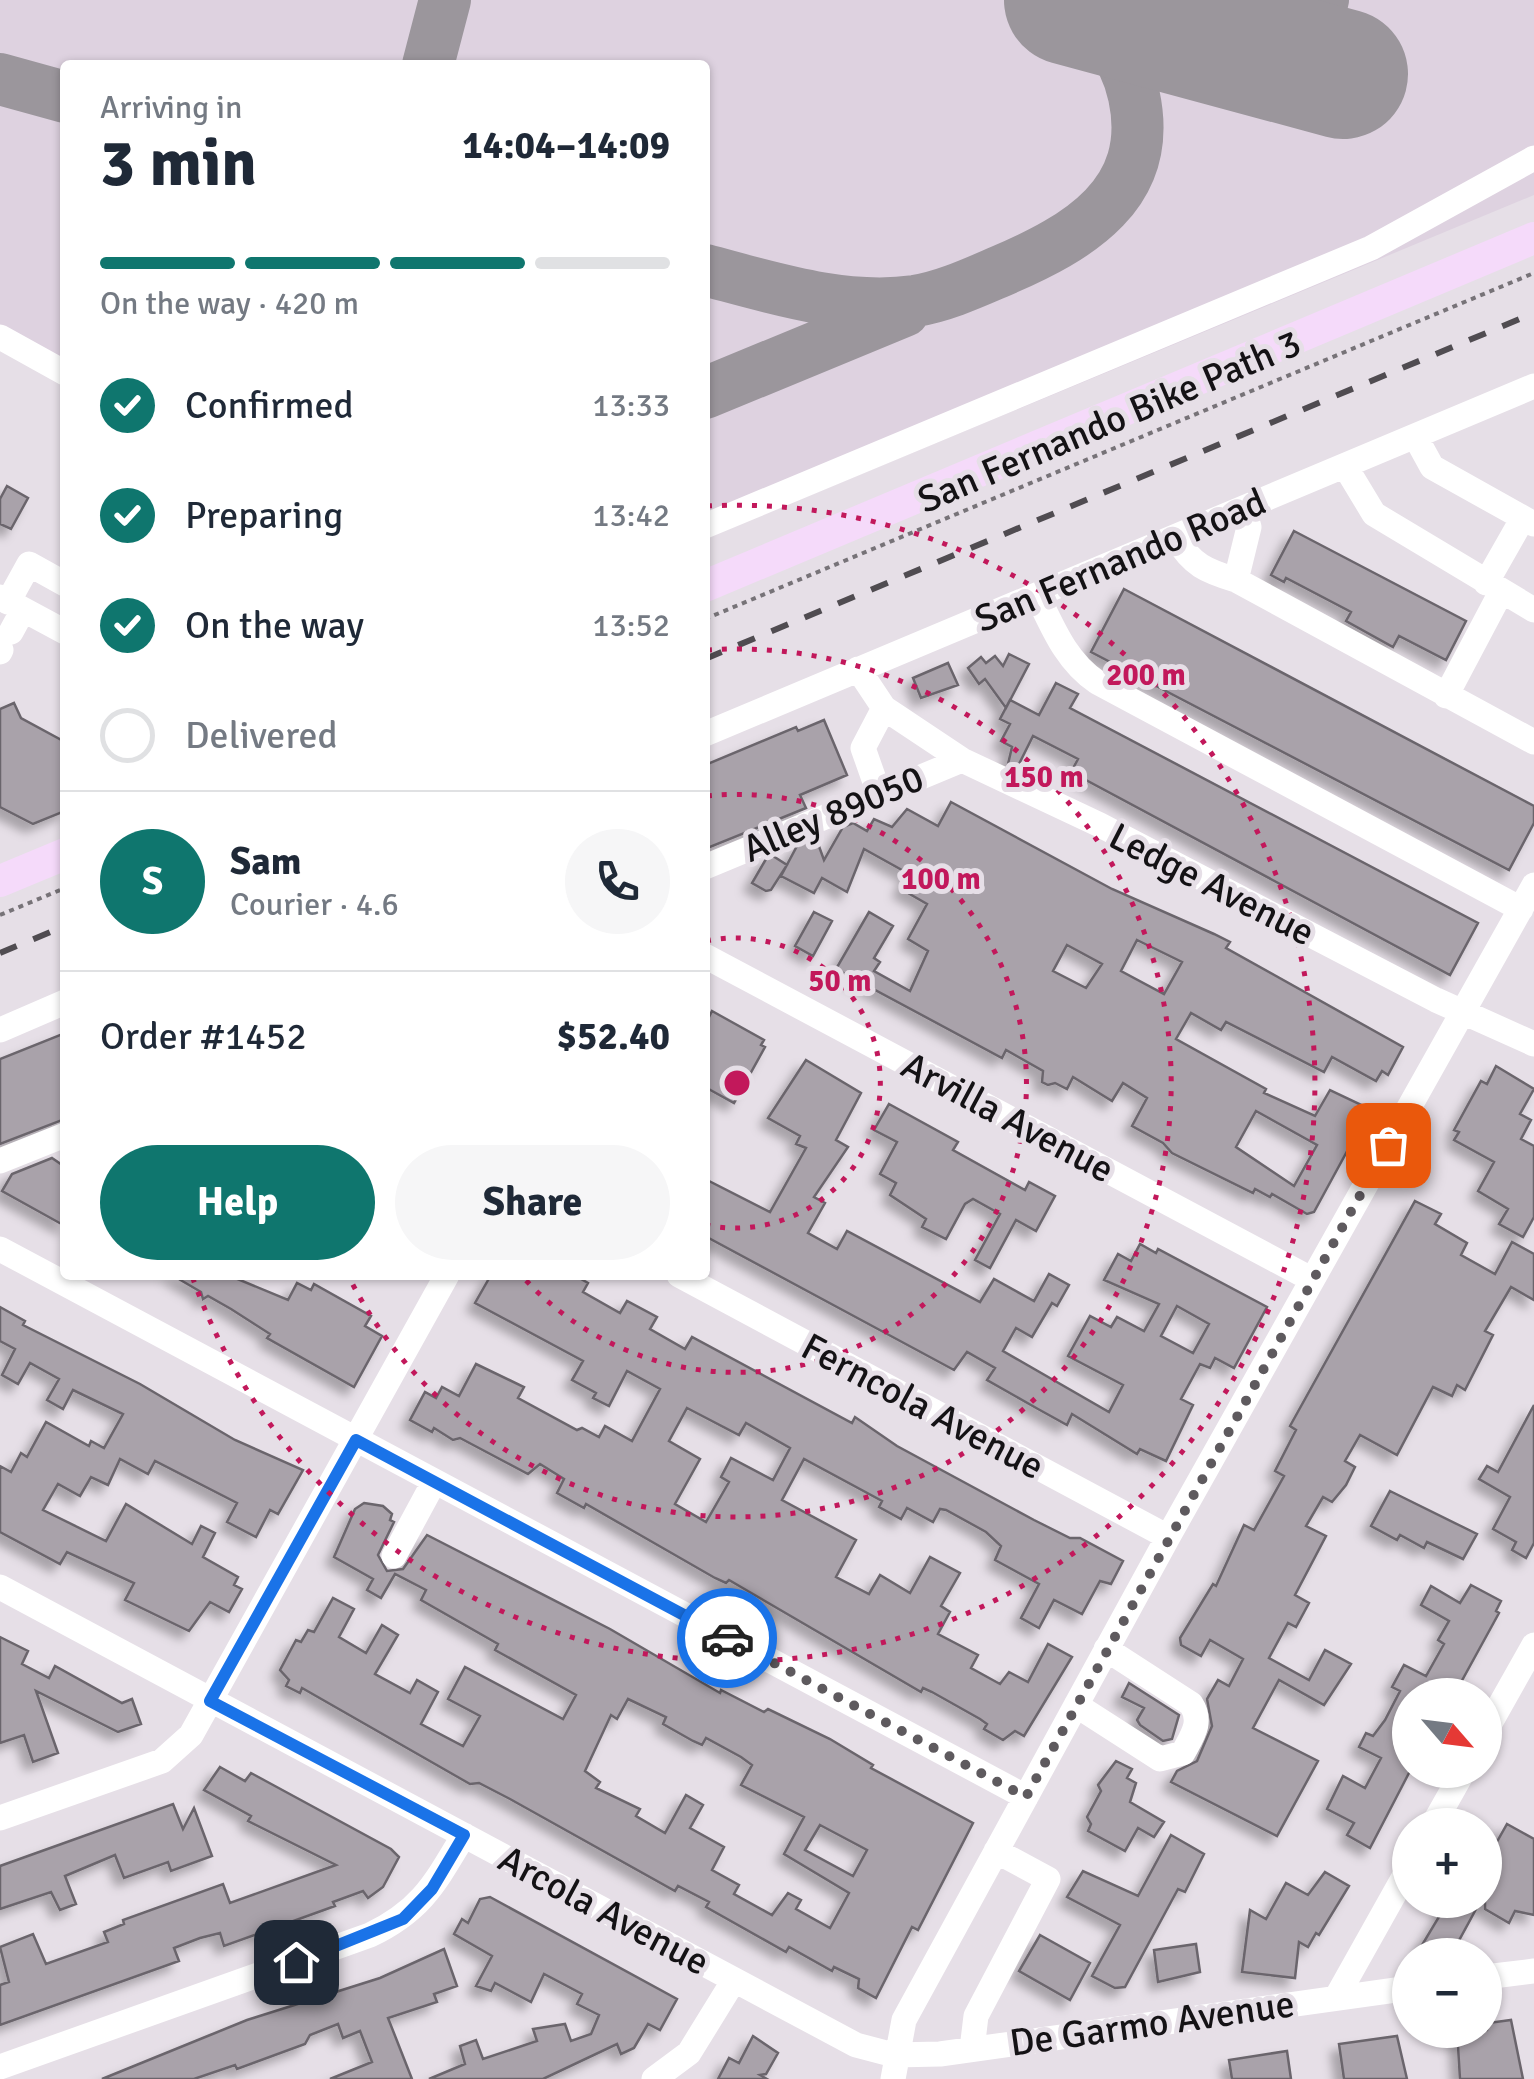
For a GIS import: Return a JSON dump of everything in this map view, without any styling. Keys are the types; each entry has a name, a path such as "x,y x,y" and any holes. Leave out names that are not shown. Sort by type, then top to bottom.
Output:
{"main road":[{"path":"710,584 1534,238"},
{"path":"0,881 60,856"}],"street":[{"path":"710,524 1371,248 1534,158"},
{"path":"0,337 60,370"},
{"name":"San Fernando Road","path":"710,732 1534,386"},
{"path":"1415,436 1432,467 1529,521 1494,587 1446,696"},
{"path":"1345,466 1374,514 1534,610"},
{"path":"1236,580 1248,526 1244,509"},
{"path":"1176,538 1189,560 1236,580 1534,742"},
{"path":"60,581 28,564 7,624 60,631"},
{"path":"1037,595 1070,656 1097,682 1521,908"},
{"name":"Ledge Avenue","path":"858,669 884,708 962,760 1534,1044"},
{"path":"875,782 863,748 884,708"},
{"name":"Alley 89050","path":"710,865 962,760"},
{"path":"894,2067 904,2020 996,1850 1534,885"},
{"name":"Arvilla Avenue","path":"710,959 1311,1279"},
{"path":"0,1030 60,1004"},
{"path":"0,1162 60,1137"},
{"path":"0,1248 1026,1797"},
{"path":"0,1818 162,1761 192,1735 443,1280"},
{"name":"Ferncola Avenue","path":"687,1280 1168,1537"},
{"path":"394,1556 434,1482"},
{"name":"Arcola Avenue","path":"0,1587 894,2067"},
{"path":"1502,1702 1534,1645"},
{"path":"1076,1705 1160,1759 1184,1754 1197,1728 1197,1713 1192,1704 1106,1649"},
{"path":"0,2067 387,1927 403,1919 432,1889 464,1835"},
{"path":"972,2049 976,2016 1048,1879 996,1850"},
{"path":"1336,1998 1392,1898"},
{"path":"1502,1975 1534,1971"},
{"path":"654,2079 689,2053 734,1980"},
{"name":"De Garmo Avenue","path":"894,2067 972,2049 1392,1990"}],"path":[{"name":"San Fernando Bike Path 3","path":"710,617 1534,273"},
{"path":"0,915 60,890"}],"shaded area":[{"path":"0,0 1534,0 1534,195 710,537 710,60 60,60 60,381 0,349"}],"building":[{"path":"7,486 28,498 11,529 0,524 0,499"},
{"path":"1294,531 1466,621 1446,660 1399,636 1393,647 1346,621 1351,612 1286,578 1284,582 1271,575"},
{"path":"1124,589 1534,806 1534,823 1509,870 1091,652"},
{"path":"1009,654 1029,664 1006,708 985,679 979,684 968,668 981,657 986,663 995,656 1003,666"},
{"path":"948,663 958,685 921,698 913,678"},
{"path":"1056,683 1078,694 1070,708 1478,923 1450,975 1071,772 1078,759 1033,736 1017,768 1008,764 1012,747 1001,741 1010,724 1000,719 1010,700 1039,715"},
{"path":"14,703 21,718 60,739 60,813 33,824 0,807 0,709"},
{"path":"824,720 847,775 800,795 806,808 710,847 710,763 796,727 798,731"},
{"path":"951,802 1112,889 1230,942 1226,948 1403,1047 1388,1075 1382,1071 1376,1081 1332,1057 1324,1072 1226,1022 1221,1030 1191,1013 1176,1039 1266,1089 1264,1093 1315,1116 1330,1090 1370,1109 1314,1212 1307,1214 1272,1194 1270,1197 1255,1189 1253,1193 1172,1153 1163,1143 1132,1126 1147,1098 1123,1083 1112,1101 1073,1077 1067,1089 1055,1083 1048,1085 1042,1082 1043,1071 1006,1050 1002,1058 836,969 869,912 893,926 874,958 880,962 874,971 910,991 928,951 908,939 927,904 901,889 909,874 864,849 847,892 822,878 814,893 781,876 797,846 816,838 824,860 843,827 853,823 867,831 874,819 892,827 907,809 938,826","holes":["1137,940 1182,962 1164,994 1121,971","1067,945 1102,964 1086,988 1053,971","1256,1111 1317,1145 1294,1186 1236,1147"]},
{"path":"773,856 787,865 771,890 766,891 752,883 766,859"},
{"path":"814,912 832,921 813,956 795,946"},
{"path":"712,1011 764,1040 761,1045 765,1047 734,1103 710,1090"},
{"path":"60,1035 60,1121 0,1144 0,1059"},
{"path":"806,1060 861,1093 836,1140 848,1147 814,1197 825,1203 808,1233 837,1249 847,1231 980,1302 994,1279 1034,1301 1049,1274 1069,1285 1057,1306 1052,1303 1032,1337 1016,1328 1003,1351 1109,1412 1123,1385 1068,1356 1090,1316 1111,1327 1117,1317 1144,1331 1159,1304 1104,1280 1118,1254 1131,1261 1140,1244 1156,1253 1158,1249 1267,1307 1234,1368 1215,1358 1210,1368 1200,1364 1181,1399 1193,1405 1166,1461 1140,1449 1137,1454 1072,1414 1067,1425 987,1380 995,1368 967,1352 954,1370 710,1239 710,1182 770,1212 806,1148 796,1144 800,1136 768,1118","holes":["1177,1306 1209,1324 1193,1353 1161,1336"]},
{"path":"1496,1066 1534,1089 1520,1114 1531,1120 1521,1139 1534,1146 1534,1217 1523,1237 1499,1224 1508,1209 1478,1191 1494,1162 1454,1140 1459,1132 1454,1130 1481,1081 1487,1084"},
{"path":"889,1104 958,1142 953,1150 1025,1190 1029,1182 1055,1196 1036,1231 1016,1220 990,1268 975,1260 1000,1214 973,1199 965,1204 946,1239 922,1227 926,1219 890,1195 896,1183 880,1174 897,1142 874,1130"},
{"path":"52,1158 60,1164 60,1223 2,1191 12,1174"},
{"path":"1415,1201 1441,1214 1435,1224 1467,1243 1461,1255 1495,1274 1512,1242 1534,1254 1534,1300 1511,1287 1485,1331 1493,1335 1465,1390 1457,1385 1452,1396 1433,1387 1397,1455 1360,1435 1345,1461 1355,1467 1346,1485 1332,1502 1323,1497 1306,1526 1326,1536 1295,1595 1309,1603 1296,1627 1288,1623 1269,1658 1309,1680 1325,1650 1351,1664 1324,1705 1279,1680 1253,1728 1318,1761 1277,1836 1171,1782 1177,1771 1197,1761 1212,1726 1207,1699 1218,1680 1229,1686 1243,1659 1210,1640 1201,1656 1181,1645 1180,1638 1213,1584 1216,1586 1244,1525 1254,1530 1284,1476 1275,1471 1296,1430 1290,1426"},
{"path":"181,1280 240,1280 288,1300 297,1283 311,1290 314,1284 371,1316 365,1326 382,1336 354,1387 267,1338 270,1334 231,1309 208,1296 203,1299 201,1292"},
{"path":"488,1280 583,1280 588,1283 583,1292 620,1313 627,1301 657,1317 650,1329 685,1349 692,1337 852,1423 855,1417 897,1446 1034,1520 1123,1561 1111,1584 1100,1581 1082,1614 1054,1600 1039,1628 1021,1618 1039,1584 995,1560 1001,1546 986,1532 940,1509 933,1522 907,1508 901,1519 879,1507 882,1501 804,1459 782,1500 856,1540 836,1577 869,1594 880,1575 910,1593 930,1557 960,1573 941,1606 950,1612 938,1634 978,1655 971,1668 1000,1684 1009,1672 1028,1682 1048,1644 1072,1657 1024,1736 1015,1731 1003,1740 984,1729 987,1724 980,1719 932,1692 923,1688 921,1692 729,1580 726,1583 715,1578 586,1504 584,1508 557,1493 564,1479 540,1464 528,1474 460,1438 453,1440 410,1420 425,1392 436,1398 442,1387 459,1396 476,1364 524,1387 518,1398 577,1430 582,1428 599,1437 605,1426 632,1441 660,1389 627,1371 609,1406 593,1398 596,1393 572,1380 583,1361 475,1303","holes":["687,1408 739,1435 746,1423 790,1448 773,1480 731,1458 721,1477 729,1482 706,1522 675,1504 700,1459 669,1441"]},
{"path":"0,1307 25,1321 23,1325 140,1384 235,1440 303,1470 278,1514 270,1510 256,1537 227,1522 237,1503 155,1461 148,1474 120,1459 108,1485 91,1477 80,1496 58,1484 43,1510 106,1541 126,1504 192,1544 201,1526 215,1533 203,1557 238,1577 234,1585 242,1589 229,1612 210,1602 189,1631 125,1600 134,1583 67,1552 60,1564 0,1532 0,1466 11,1472 21,1453 27,1457 46,1422 89,1446 91,1441 104,1448 123,1414 73,1390 63,1409 47,1400 59,1379 30,1363 18,1384 2,1375 15,1349 0,1341"},
{"path":"1534,1405 1534,1543 1526,1558 1512,1550 1516,1542 1493,1529 1510,1497 1479,1479 1487,1466 1498,1472"},
{"path":"1390,1491 1477,1534 1463,1559 1427,1542 1424,1548 1400,1535 1397,1540 1371,1526"},
{"path":"364,1503 383,1506 392,1514 390,1520 394,1522 378,1555 387,1571 403,1569 427,1535 610,1629 720,1693 721,1690 764,1712 768,1709 830,1739 873,1765 871,1768 973,1823 918,1930 912,1927 876,1998 858,1988 859,1979 834,1967 832,1971 789,1947 786,1952 706,1907 709,1902 678,1886 675,1891 510,1799 479,1783 470,1784 302,1688 300,1693 286,1686 289,1680 280,1670 296,1640 301,1642 308,1630 314,1632 333,1598 354,1609 339,1637 366,1653 382,1625 398,1635 375,1674 410,1693 417,1680 438,1692 421,1724 463,1746 480,1716 448,1699 465,1667 563,1719 576,1695 495,1650 498,1644 421,1600 426,1590 395,1574 381,1598 367,1590 373,1579 334,1557 355,1509","holes":["628,1699 666,1717 663,1724 693,1741 702,1745 706,1738 741,1757 752,1765 741,1785 804,1817 784,1854 849,1893 830,1928 796,1909 801,1900 788,1893 772,1915 734,1894 739,1885 712,1870 724,1847 690,1828 703,1805 686,1795 665,1833 636,1816 640,1809 596,1788 600,1782 585,1771 611,1715 617,1719","820,1825 867,1850 853,1876 805,1850"]},
{"path":"1471,1585 1501,1601 1496,1611 1499,1613 1463,1678 1397,1678 1404,1665 1426,1676 1444,1644 1438,1640 1449,1621 1421,1605 1431,1586 1460,1603"},
{"path":"0,1637 28,1651 22,1664 49,1678 55,1666 122,1703 132,1699 141,1724 118,1732 36,1691 58,1753 33,1762 24,1735 0,1743"},
{"path":"1129,1683 1179,1715 1172,1739 1163,1741 1140,1725 1137,1720 1144,1708 1122,1697"},
{"path":"1392,1706 1392,1788 1401,1788 1370,1848 1347,1835 1354,1823 1327,1809 1343,1776 1365,1788 1381,1758 1359,1747 1366,1733 1373,1736"},
{"path":"1116,1761 1132,1769 1127,1778 1136,1783 1130,1802 1164,1822 1154,1837 1138,1828 1125,1851 1088,1831 1091,1824 1087,1817 1101,1791 1098,1785"},
{"path":"220,1767 245,1781 251,1773 391,1849 399,1857 383,1887 368,1898 363,1891 333,1902 335,1906 224,1946 220,1933 200,1938 174,1948 179,1961 0,2025 0,1985 9,1982 0,1947 33,1934 46,1964 108,1942 104,1932 124,1924 123,1920 223,1884 230,1903 336,1865 248,1821 251,1816 204,1790"},
{"path":"173,1804 183,1829 194,1808 212,1856 171,1871 168,1862 124,1878 115,1855 65,1876 76,1904 60,1910 51,1892 0,1909 0,1866"},
{"path":"1507,1824 1534,1839 1534,1915 1515,1911 1509,1923 1500,1918 1502,1833"},
{"path":"1171,1835 1204,1854 1185,1892 1178,1889 1125,1987 1115,1988 1092,1976 1120,1925 1067,1897 1083,1871 1138,1896"},
{"path":"1325,1872 1349,1886 1319,1935 1316,1933 1308,1947 1299,1942 1295,1978 1242,1972 1250,1910 1266,1919 1286,1883 1308,1895"},
{"path":"490,1897 677,1999 660,2030 648,2024 634,2048 621,2054 617,2044 543,2079 429,2079 465,2064 460,2046 476,2040 483,2059 537,2041 533,2029 565,2024 571,2041 591,2034 599,2015 577,2004 582,1994 544,1974 531,2002 495,1983 491,1991 476,1986 492,1956 454,1934 462,1919 468,1923 480,1899"},
{"path":"1438,1918 1471,1918 1460,1938 1426,1938"},
{"path":"1040,1935 1090,1963 1070,2000 1019,1971"},
{"path":"1196,1944 1200,1972 1158,1982 1154,1950"},
{"path":"444,1949 457,1986 434,1994 437,2002 388,2018 412,2079 330,2079 372,2062 360,2031 343,2038 338,2024 310,2035 305,2044 237,2069 235,2065 194,2079 102,2079 247,2020 380,1978"},
{"path":"1511,2020 1523,2079 1460,2079 1458,2048 1502,2048 1502,2021"},
{"path":"753,2036 778,2053 766,2074 760,2075 767,2079 718,2079 729,2058 739,2063"},
{"path":"1392,2037 1392,2048 1400,2048 1407,2079 1344,2079 1339,2044"},
{"path":"1287,2051 1291,2079 1232,2079 1229,2060"}],"taxiway":[{"path":"429,60 445,0"},
{"path":"710,271 835,300 915,301 1001,271 1057,244 1082,227 1121,186 1133,160 1137,130 1134,96 1123,64 1106,38 1083,17 1055,0"},
{"path":"1082,4 1118,10 1177,0"},
{"path":"1290,59 1323,0"},
{"path":"0,79 60,96"},
{"path":"710,391 904,311"}],"runway":[{"path":"1069,0 1343,74"}],"railway":[{"path":"710,657 1534,313"},
{"path":"0,953 60,928"}],"way so far":[{"path":"727,1638 1026,1797 1388,1145"}],"route":[{"path":"296,1962 370,1936 403,1919 432,1889 464,1835 210,1701 356,1440 727,1638"}]}
